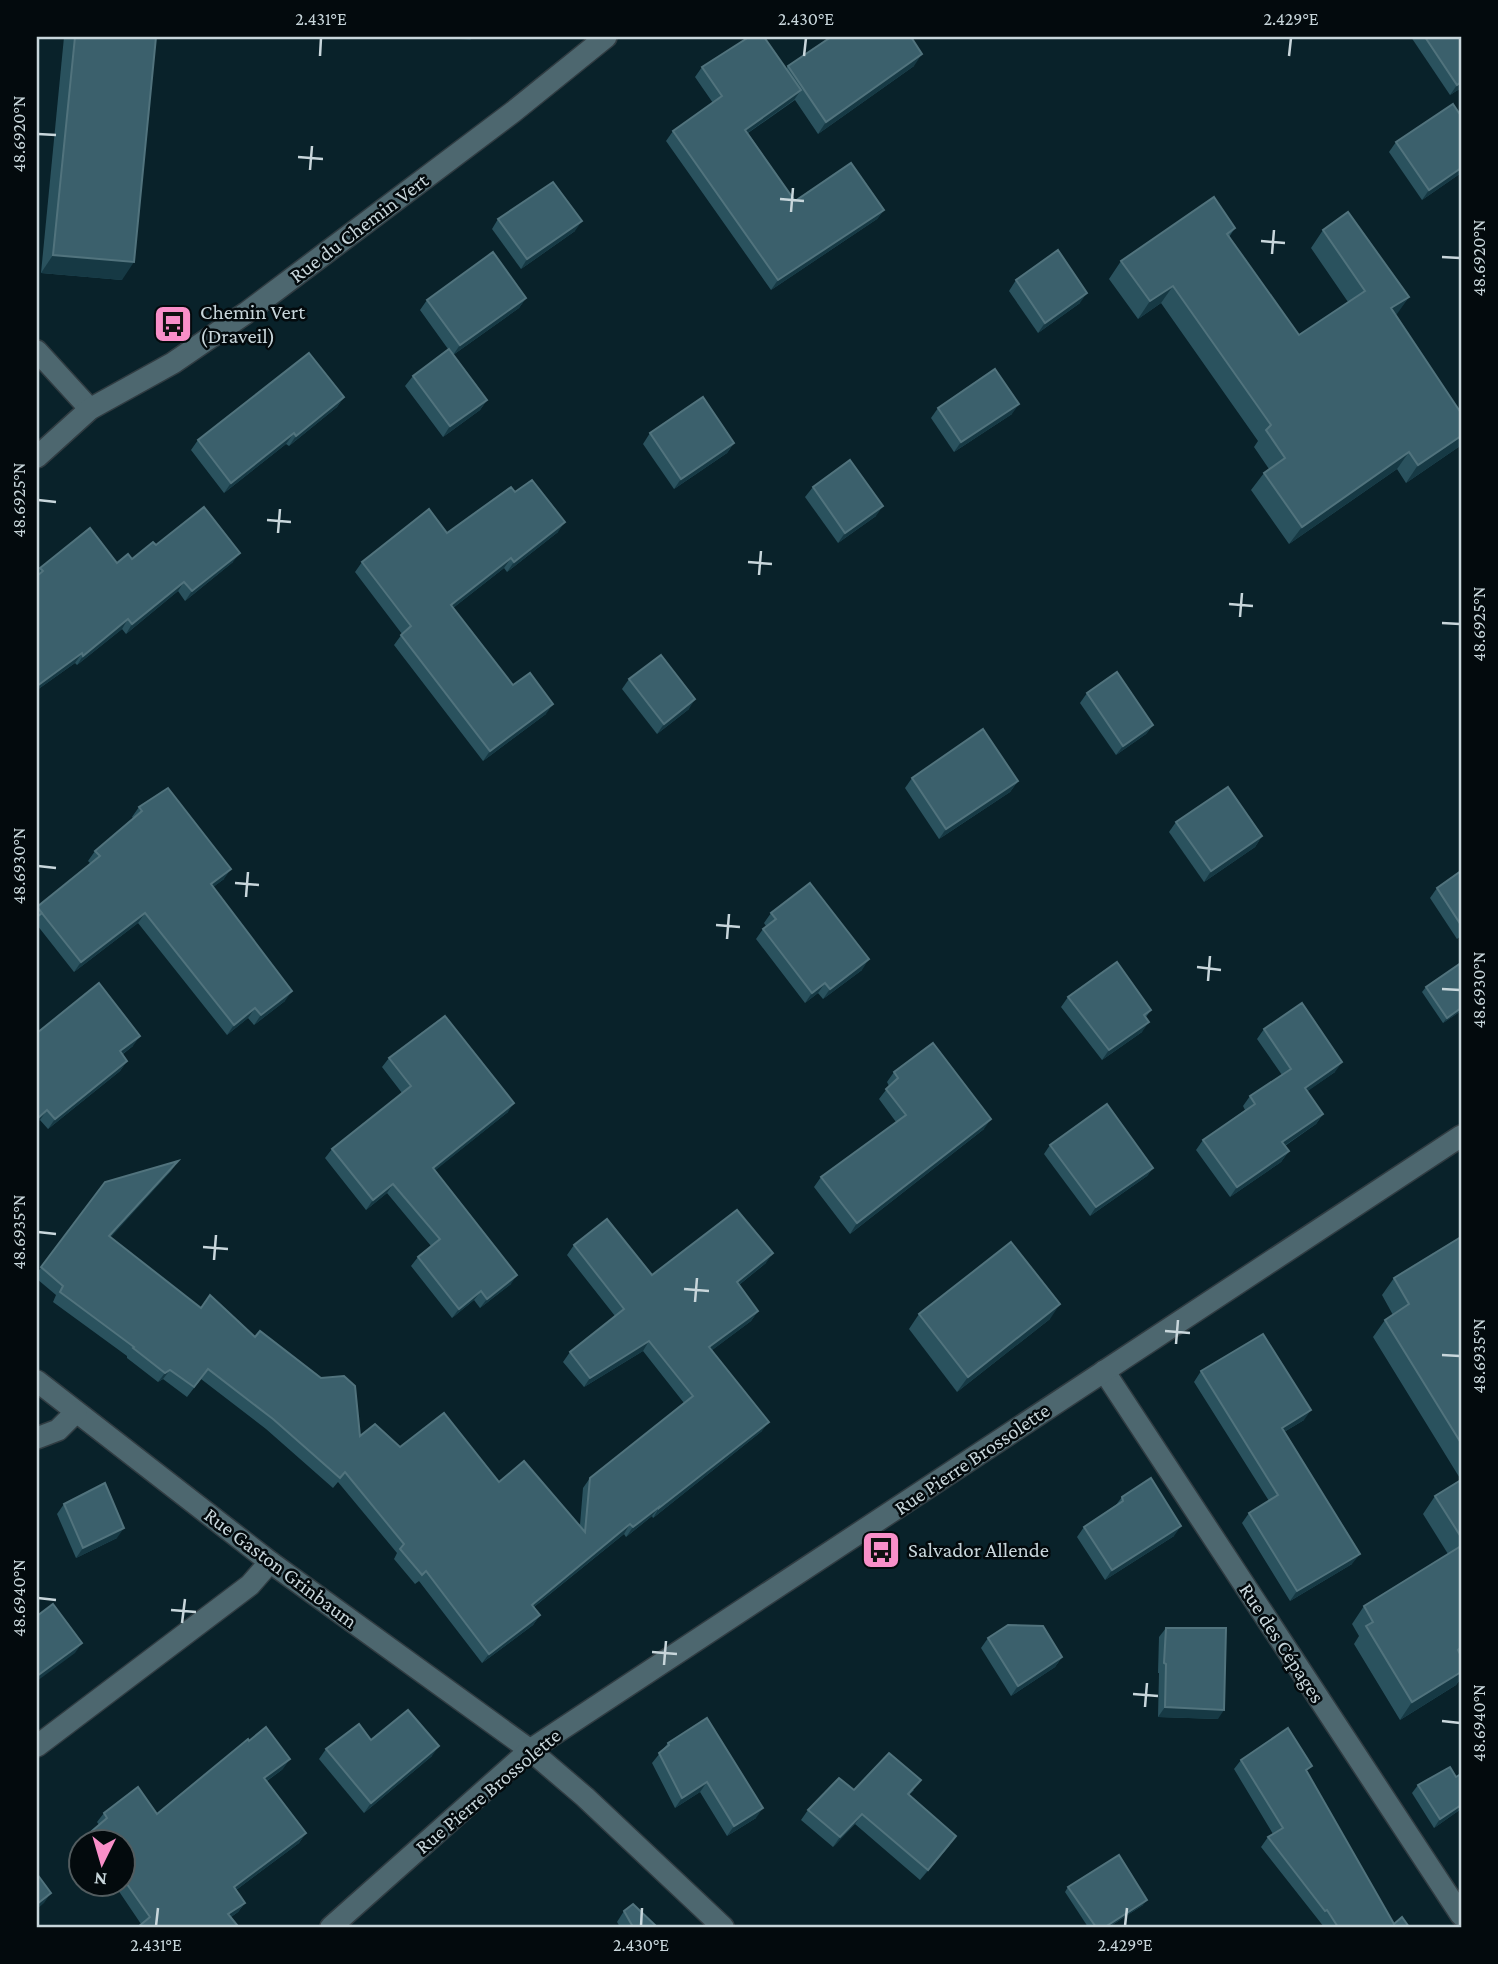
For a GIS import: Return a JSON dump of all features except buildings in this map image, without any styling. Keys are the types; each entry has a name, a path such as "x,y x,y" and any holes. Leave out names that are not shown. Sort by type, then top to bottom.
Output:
{"street":[{"name":"Rue du Chemin Vert","path":"37,457 90,409 173,363 246,313 513,113 606,37"},
{"path":"37,351 90,409"},
{"name":"Rue Pierre Brossolette","path":"331,1927 530,1750 1461,1136"},
{"name":"Rue des Cépages","path":"1104,1371 1461,1915"},
{"name":"Rue Gaston Grinbaum","path":"37,1381 270,1562 530,1750 585,1797 723,1927"},
{"path":"37,1438 58,1430 76,1412"},
{"path":"37,1746 250,1585 270,1562"}],"place":[{"name":"Chemin Vert (Draveil)","path":"173,324"},
{"name":"Salvador Allende","path":"881,1550"}]}
